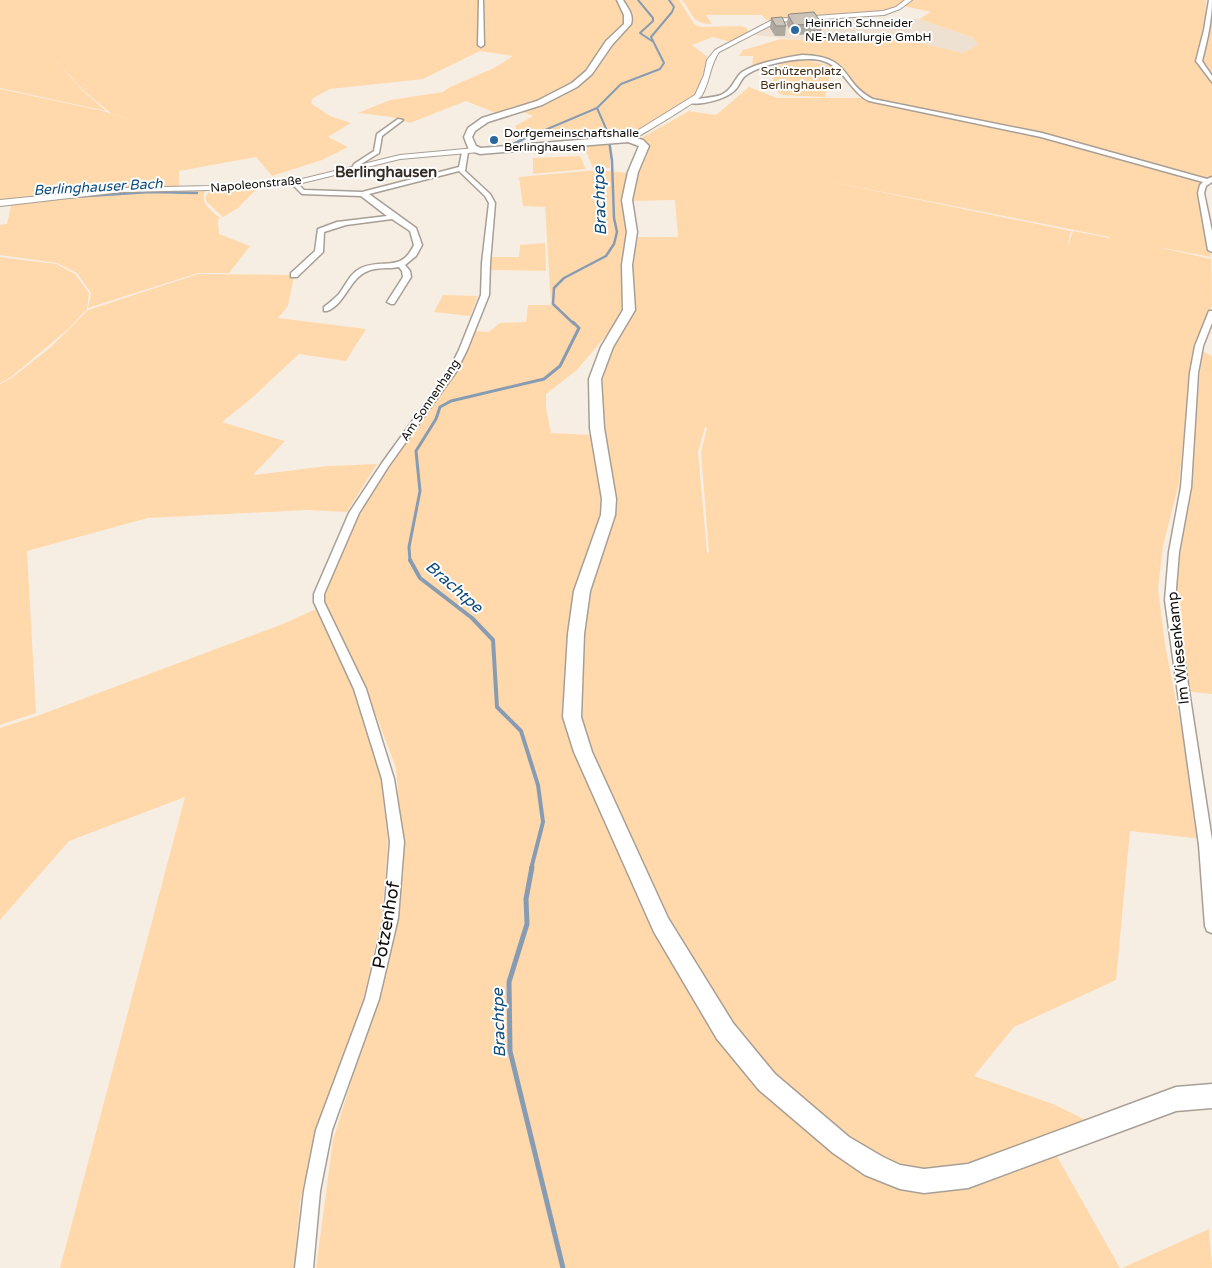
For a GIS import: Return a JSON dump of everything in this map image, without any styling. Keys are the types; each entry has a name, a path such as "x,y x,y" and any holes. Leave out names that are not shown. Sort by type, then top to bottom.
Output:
{"main road":[{"path":"476,150 470,146 468,137 471,130 477,124 495,116 548,99 562,92 590,71 608,44 629,23 629,14 620,0"},
{"path":"624,139 640,142 644,146 633,172 627,200 632,232 627,275 630,303 626,316 607,347 596,374 594,400 608,488 608,515 579,606 572,700 575,731 661,925 725,1031 767,1082 859,1157 900,1177 924,1181 968,1176 1176,1099 1212,1096"},
{"name":"Napoleonstraße","path":"476,150 624,139"}],"street":[{"path":"480,0 481,45"},
{"path":"624,139 698,96 707,75 710,60 717,51 776,20 884,13 898,8 909,0"},
{"path":"1211,0 1207,30 1199,61 1212,80"},
{"path":"690,102 709,100 730,94 738,85 742,75 764,65 797,58 821,59 836,65 850,78 861,94 872,100 1042,135 1210,180"},
{"path":"353,170 356,165 377,152 379,135 400,120"},
{"name":"Napoleonstraße","path":"0,203 121,190 210,188 294,183 400,157 476,150"},
{"path":"294,183 302,192 362,194 462,168 465,152"},
{"name":"Am Sonnenhang","path":"322,587 354,513 384,465 452,372 484,300 492,203 486,193 463,173 462,168"},
{"path":"1210,180 1203,185 1202,193 1212,250"},
{"path":"327,309 342,295 350,279 364,270 401,265 411,259 418,245 413,230 362,194"},
{"path":"294,275 319,252 321,231 325,228 334,224 367,222 392,217"},
{"path":"359,259 364,270"},
{"path":"391,302 407,277 406,271 401,265"},
{"name":"Im Wiesenkamp","path":"1212,313 1199,346 1194,373 1186,487 1174,552 1170,600 1206,845 1212,926"},
{"name":"Potzenhof","path":"304,1268 312,1191 324,1130 372,999 391,918 397,842 388,779 360,689 318,602 322,587"}],"shaded area":[{"path":"786,19 919,19 974,38 979,45 963,53 900,38 856,36 802,40 753,35"}],"green space":[{"path":"0,0 619,0 628,20 592,65 557,94 533,105 498,114 466,101 410,123 391,117 358,113 390,100 443,92 450,87 494,68 513,56 480,51 423,79 330,89 313,98 311,103 330,116 351,123 328,137 348,147 322,160 272,176 256,157 179,171 179,188 121,190 0,202 0,89 112,114 85,92 48,52 84,92 106,111 0,88"},
{"path":"624,0 679,0 695,25 702,27 741,26 747,28 748,33 730,42 713,37 692,45 709,58 695,95 627,137 578,141 574,133 520,137 515,126 533,116 518,110 572,86 591,73 601,63 628,27 633,14"},
{"path":"682,0 1206,0 1205,24 1199,60 1204,74 1212,81 1212,177 1207,179 1043,134 1201,181 1198,191 1211,257 1153,246 1211,259 1212,305 1194,346 1179,483 1163,546 1158,589 1165,644 1203,839 1130,831 1116,980 1014,1027 974,1076 1053,1104 1094,1124 940,1171 894,1165 849,1138 800,1099 747,1050 693,965 645,872 580,726 585,602 605,543 601,374 610,344 633,310 635,300 631,268 638,237 678,237 675,200 631,201 631,191 642,157 649,157 644,156 648,148 645,141 641,138 689,111 716,115 749,87 777,98 872,99 839,66 830,60 809,57 797,58 752,69 753,56 739,56 743,50 781,39 802,40 856,36 900,38 963,53 978,45 974,38 919,19 931,12 899,5 880,13 766,20 762,15 706,15 712,24 705,24 693,17","holes":["822,180 1110,237 1110,238 1073,231 1067,248 1071,231","705,427 707,428 701,452 709,553 707,553 698,452"]},
{"path":"1212,24 1212,78 1201,61"},
{"name":"Schützenplatz Berlinghausen","path":"805,60 832,66 825,97 782,95 771,86 777,67 783,63"},
{"path":"608,142 610,148 610,168 593,168 583,145"},
{"path":"580,156 586,169 533,174 533,158"},
{"path":"596,170 630,173 624,192 623,204 627,243 622,273 626,297 624,309 618,321 577,370 546,394 546,408 551,433 593,435 602,477 603,513 581,577 569,734 736,1057 922,1192 948,1192 1054,1151 1120,1268 316,1268 333,1140 385,973 402,842 396,768 367,691 323,602 324,586 357,512 380,475 454,373 476,331 489,332 500,323 526,322 528,305 551,305 545,207 523,206 519,177"},
{"path":"259,187 238,208 223,217 206,201 206,196 211,190"},
{"path":"206,189 204,194 205,202 220,218 218,220 219,234 250,246 229,273 198,273 88,308 91,293 77,273 57,263 0,255 0,225 7,224 12,202 121,191"},
{"path":"545,243 546,271 490,270 490,257 519,257 520,245"},
{"path":"0,257 56,264 75,274 89,293 87,309 67,330 11,377 0,383"},
{"path":"198,274 293,275 288,306 278,318 366,329 346,361 299,354 253,397 222,422 285,441 253,475 328,466 377,464 347,512 308,510 148,518 27,551 36,713 0,725 0,384 13,377 51,347 88,310"},
{"path":"443,295 478,296 470,316 434,312"},
{"path":"1202,351 1212,356 1212,694 1191,692 1181,651 1173,601 1177,553 1189,490"},
{"path":"316,609 356,695 381,779 388,843 382,916 362,1006 318,1127 300,1202 294,1268 60,1268 185,797 69,841 0,920 0,728 283,624"},
{"path":"1209,1229 1212,1268 1122,1268"}],"building":[{"path":"814,12 822,24 794,25 788,15 790,14"},
{"path":"782,17 786,26 776,26 771,18"}],"waterway":[{"path":"638,0 653,18 653,21 640,33 652,41"},
{"name":"Brachtpe","path":"597,108 621,84 660,69 664,63 651,37 672,12 674,7 669,0"},
{"name":"Berlinghauser Bach","path":"519,141 597,108"},
{"name":"Brachtpe","path":"597,108 608,133 609,141"},
{"name":"Berlinghauser Bach","path":"508,146 522,140"},
{"name":"Brachtpe","path":"574,324 553,304 554,288 564,278 606,256 614,244 617,232 614,218 612,161 609,140"},
{"name":"Berlinghauser Bach","path":"72,197 150,192 197,193"},
{"name":"Brachtpe","path":"410,561 409,547 420,491 416,451 436,419 440,407 451,401 544,379 560,366 579,328 573,322"},
{"name":"Brachtpe","path":"410,560 420,578 472,618 493,640 497,707 521,731 538,785 543,822 531,869"},
{"name":"Brachtpe","path":"532,867 526,899 527,924 509,982 510,1051 563,1268"}],"place":[{"name":"Heinrich Schneider NE-Metallurgie GmbH","path":"795,30"},
{"name":"Dorfgemeinschaftshalle Berlinghausen","path":"494,140"}],"district":[{"name":"Berlinghausen","path":"386,172"}]}
